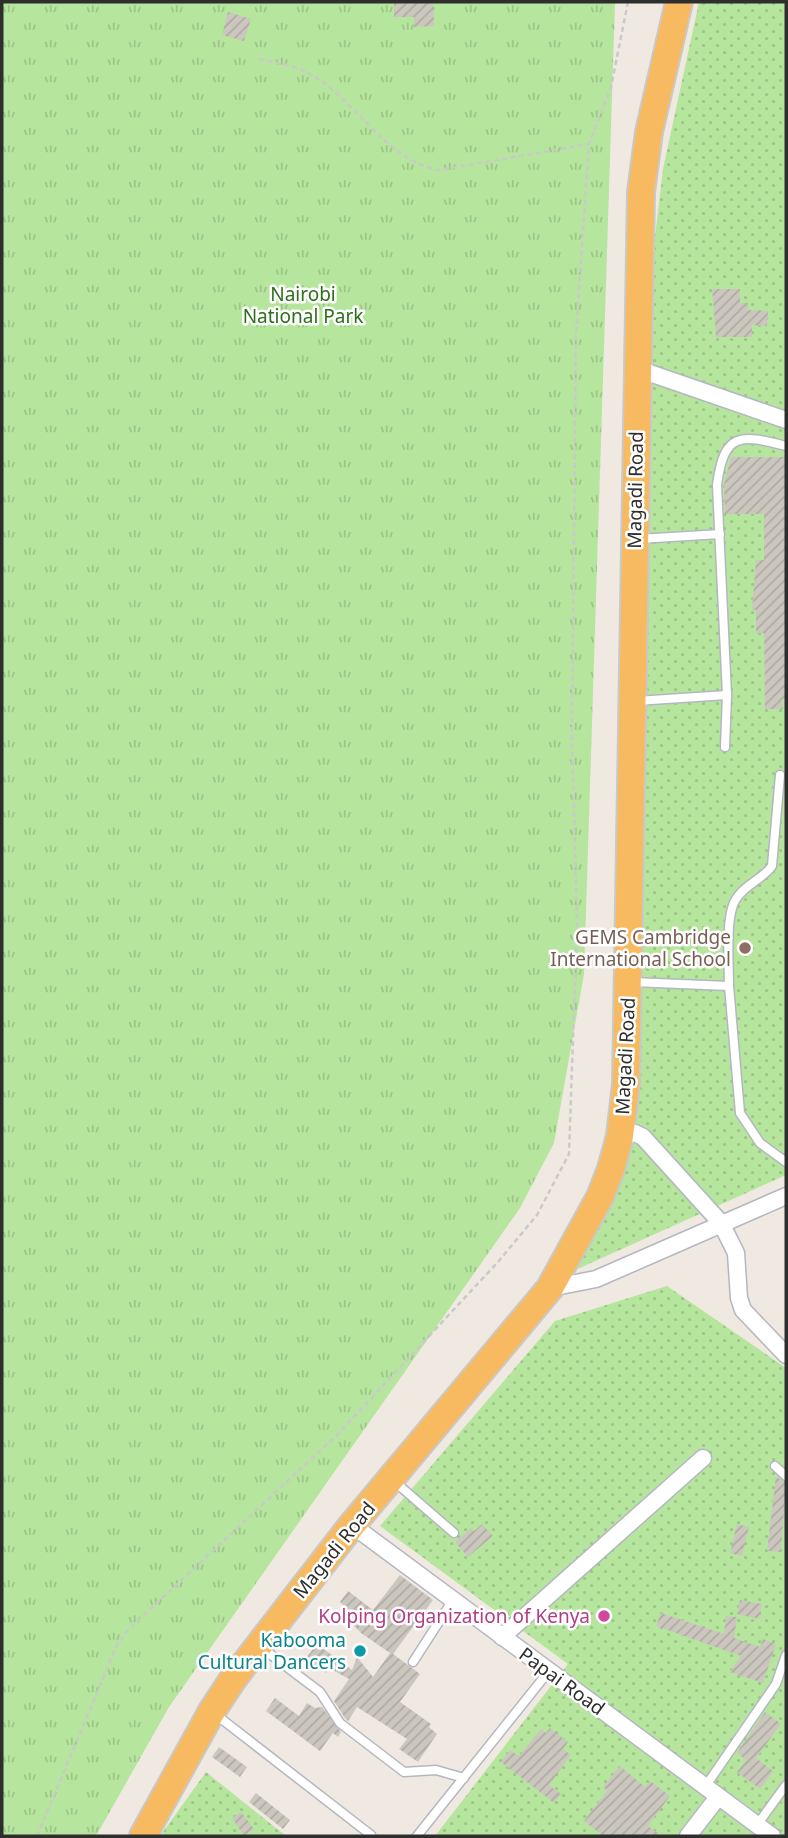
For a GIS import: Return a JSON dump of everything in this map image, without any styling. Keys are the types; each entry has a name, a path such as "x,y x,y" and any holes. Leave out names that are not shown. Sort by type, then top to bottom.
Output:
{"highway":[{"name":"Magadi Road","path":"143,1836 212,1711 259,1646 352,1525 550,1288 600,1197 620,1136 626,1084 629,982 641,192 649,132 679,2"}],"street":[{"path":"638,369 786,420"},
{"path":"620,1136 635,1133 643,1137 721,1223 736,1253 739,1298 743,1310 786,1355"},
{"path":"550,1288 596,1279 786,1196"},
{"path":"502,1637 704,1458"},
{"name":"Papai Road","path":"352,1525 772,1836"},
{"path":"688,1836 711,1792"}],"lane":[{"path":"725,747 727,695 717,485 720,460 733,441 751,437 786,446"},
{"path":"634,540 720,534"},
{"path":"632,701 727,695"},
{"path":"780,775 772,866 766,875 744,889 732,906 729,986 740,1113 760,1143 786,1162"},
{"path":"629,982 729,986"},
{"path":"775,1466 786,1476"},
{"path":"391,1479 454,1533"},
{"path":"413,1662 453,1600"},
{"path":"259,1646 320,1692 340,1723 404,1772 436,1770 464,1778"},
{"path":"711,1792 776,1684 786,1655"},
{"path":"417,1836 549,1671"},
{"path":"212,1711 370,1835"},
{"path":"757,1825 786,1785"}],"path":[{"path":"37,1836 117,1645 129,1629 338,1434 498,1262 537,1215 569,1154 577,922 572,738 576,334 589,144 611,87 628,2"},
{"path":"259,59 310,74 397,151 430,168 439,170 589,144"}],"green space":[{"name":"Nairobi National Park","path":"2,2 615,2 584,974 554,1143 520,1208 169,1707 96,1836 2,1836"},
{"path":"699,2 786,2 786,1175 573,1271 622,1171 642,899 654,245 663,169"},
{"path":"667,1286 786,1368 786,1836 435,1836 568,1664 380,1526 555,1321"},
{"path":"206,1772 286,1836 160,1836"}],"building":[{"path":"394,2 433,2 434,26 414,27 414,17 394,17"},
{"path":"228,12 251,19 244,41 222,35"},
{"path":"712,289 740,289 740,303 748,303 748,310 768,311 767,326 752,325 752,337 716,337"},
{"path":"731,457 786,457 786,699 782,699 783,709 765,709 764,633 756,633 756,610 752,610 756,560 764,560 764,514 725,514 724,485"},
{"path":"776,1477 786,1482 781,1552 767,1551"},
{"path":"482,1524 493,1536 468,1557 455,1542 471,1528 474,1531"},
{"path":"737,1524 749,1527 742,1556 730,1553"},
{"path":"400,1575 433,1600 393,1654 420,1674 400,1702 431,1724 429,1727 437,1734 418,1762 399,1749 407,1739 357,1707 348,1721 334,1701 349,1679 329,1668 326,1673 306,1658 317,1644 352,1670 357,1657 373,1677 390,1653 361,1633 345,1616 350,1611 340,1602 348,1591 373,1610"},
{"path":"740,1600 762,1604 759,1619 737,1614"},
{"path":"661,1613 724,1634 726,1616 737,1617 734,1638 760,1647 763,1639 776,1644 763,1683 730,1672 741,1656 656,1626"},
{"path":"275,1698 299,1716 307,1703 315,1708 322,1707 341,1732 338,1737 333,1733 320,1751 266,1711"},
{"path":"765,1712 781,1724 756,1758 773,1771 760,1789 737,1772 746,1760 737,1753"},
{"path":"550,1728 568,1742 563,1749 571,1755 549,1785 561,1794 554,1803 501,1762 510,1750 519,1756 541,1729 546,1733"},
{"path":"219,1747 247,1767 240,1777 212,1757"},
{"path":"620,1766 645,1787 650,1781 670,1796 648,1826 662,1836 603,1836 584,1821 607,1791 603,1787"},
{"path":"256,1793 290,1820 283,1829 249,1802"},
{"path":"241,1812 254,1829 244,1836 232,1818"}],"place":[{"name":"GEMS Cambridge International School","path":"745,948"},
{"name":"Kolping Organization of Kenya","path":"604,1616"},
{"name":"Kabooma Cultural Dancers","path":"360,1651"}]}
